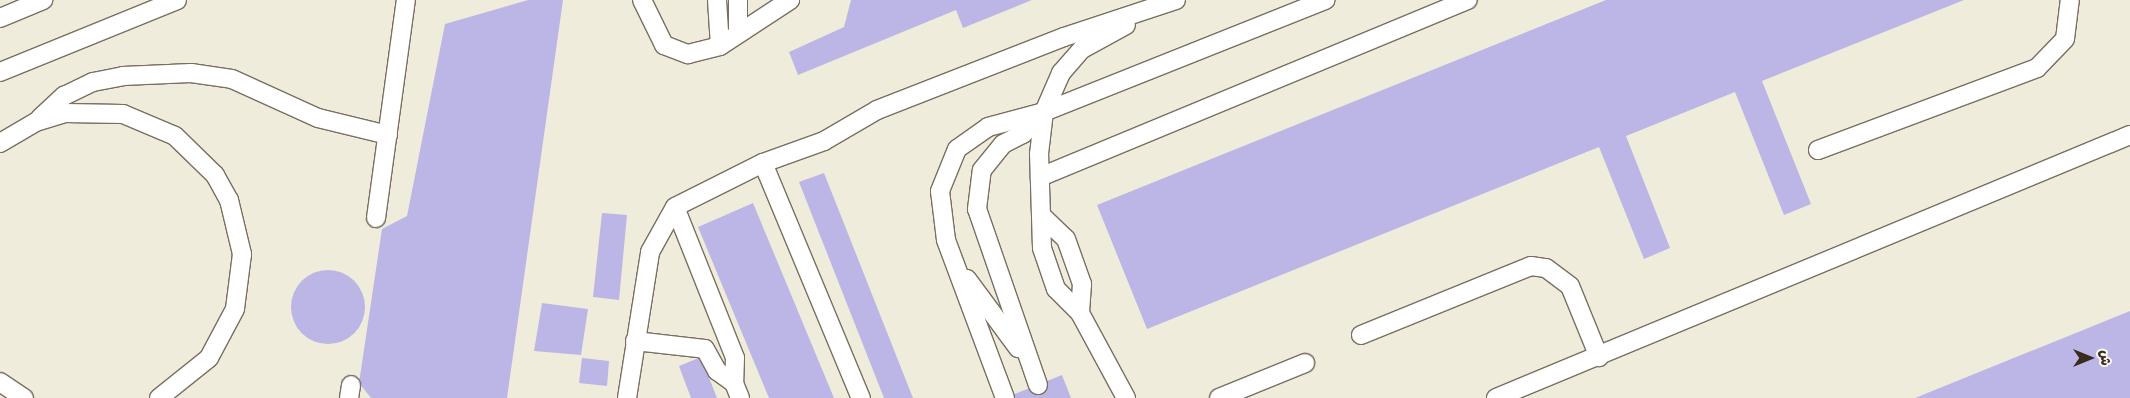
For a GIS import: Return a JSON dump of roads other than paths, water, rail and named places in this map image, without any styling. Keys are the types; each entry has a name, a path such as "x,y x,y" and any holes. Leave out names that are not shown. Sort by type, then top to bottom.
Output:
{"lane":[{"path":"0,18 43,0"},
{"path":"0,72 177,0"},
{"path":"376,218 406,0"},
{"path":"642,0 664,45 688,54 720,46 790,0"},
{"path":"718,0 720,46"},
{"path":"738,0 738,34"},
{"path":"1005,398 946,240 940,191 948,164 957,149 988,127 1044,112 1326,0"},
{"path":"1040,177 1468,0"},
{"path":"1818,150 2037,68 2065,39 2070,0"},
{"path":"1038,385 1026,359 1000,272 980,226 977,187 992,156 1044,112 1072,59 1170,2"},
{"path":"627,398 634,341 650,252 675,207 763,163 824,141 877,110 1064,37 1170,2"},
{"path":"0,143 36,122 64,96 93,82 123,76 192,73 232,79 318,118 388,135"},
{"path":"36,122 96,111 150,123 196,154 229,200 242,254 235,309 209,358 159,398"},
{"path":"1044,112 1040,177 1044,218 1042,248 1056,289 1080,313 1126,398"},
{"path":"1496,398 1599,358 2130,135"},
{"path":"763,163 861,398"},
{"path":"675,207 735,358 737,391"},
{"path":"1044,218 1066,239 1082,284 1080,313"},
{"path":"955,262 1026,359"},
{"path":"1361,335 1531,266 1546,268 1570,286 1599,358"},
{"path":"634,341 705,349 717,371 737,391"},
{"path":"1219,398 1305,362"},
{"path":"6,390 24,398"}]}
